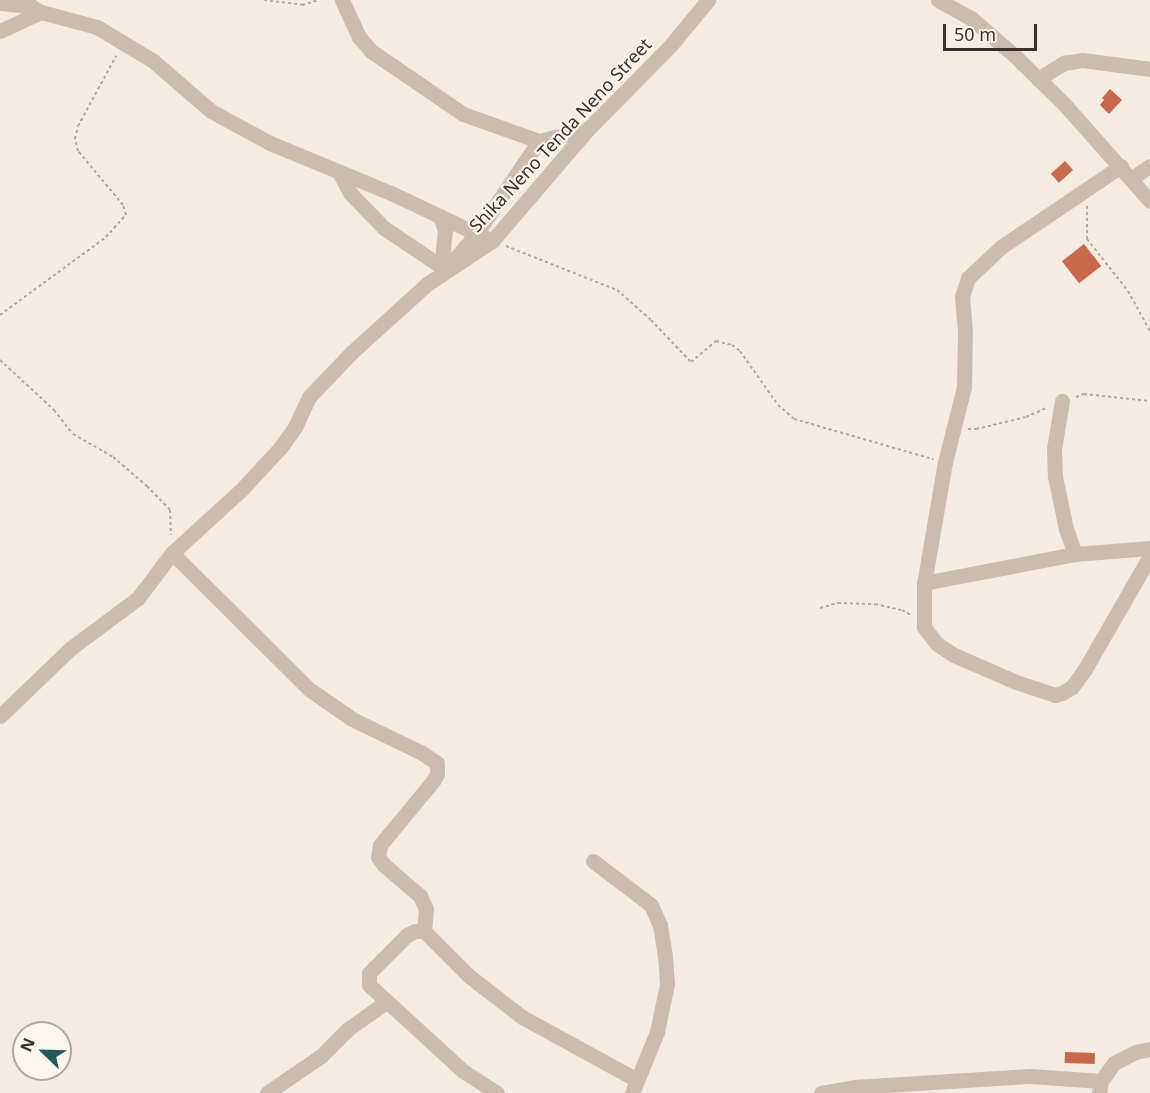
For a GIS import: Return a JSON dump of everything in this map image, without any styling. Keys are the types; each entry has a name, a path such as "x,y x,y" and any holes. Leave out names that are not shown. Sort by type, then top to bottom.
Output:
{"street":[{"path":"342,0 359,36 371,51 464,114 539,141 588,129"},
{"name":"Shika Neno Tenda Neno Street","path":"0,716 71,648 138,598 172,553 241,489 280,448 295,427 309,397 352,352 441,270 492,241 588,129 670,46 708,0"},
{"path":"938,0 972,19 1038,79 1121,166 1150,201"},
{"path":"4,3 33,6 97,27 152,60 211,111 270,142 492,241"},
{"path":"0,31 33,6"},
{"path":"1038,79 1064,63 1082,60 1150,69"},
{"path":"441,270 476,234 539,141"},
{"path":"1121,166 1001,247 968,278 962,297 965,334 964,387 945,462 924,583 924,627 937,644 954,655 1016,682 1055,695 1062,693 1072,687 1085,669 1150,556"},
{"path":"1132,178 1150,166"},
{"path":"339,172 350,193 384,228 441,270"},
{"path":"440,216 445,230 441,270"},
{"path":"1062,401 1054,449 1055,476 1066,528 1075,554"},
{"path":"924,583 1075,554 1150,548"},
{"path":"172,553 309,689 352,719 422,753 437,764 437,774 380,845 378,857 420,897 426,909 424,931"},
{"path":"497,1093 463,1071 386,1002 369,985 369,973 407,935 415,931 424,931 469,976 522,1017 635,1087 657,1032 667,984 660,925 651,904 593,861"},
{"path":"267,1093 321,1056 348,1029 386,1002"},
{"path":"821,1093 854,1087 1030,1076 1100,1087 1114,1063 1136,1052 1150,1049"}],"path":[{"path":"264,0 302,4 318,0"},
{"path":"0,315 106,237 126,215 123,204 78,151 75,139 78,126 123,43"},
{"path":"1089,188 1086,212 1087,239 1128,291 1150,331"},
{"path":"492,241 617,290 651,320 691,362 716,341 732,345 740,351 778,405 794,419 945,462"},
{"path":"0,360 54,410 74,434 113,457 170,510 172,553"},
{"path":"820,608 838,603 875,604 902,609 924,627"}],"building":[{"path":"1110,89 1122,100 1109,114 1100,105 1104,100 1102,98"},
{"path":"1065,161 1073,170 1059,183 1051,174"},
{"path":"1084,244 1101,266 1079,283 1062,261"},
{"path":"1065,1052 1095,1053 1095,1064 1065,1063"}]}
